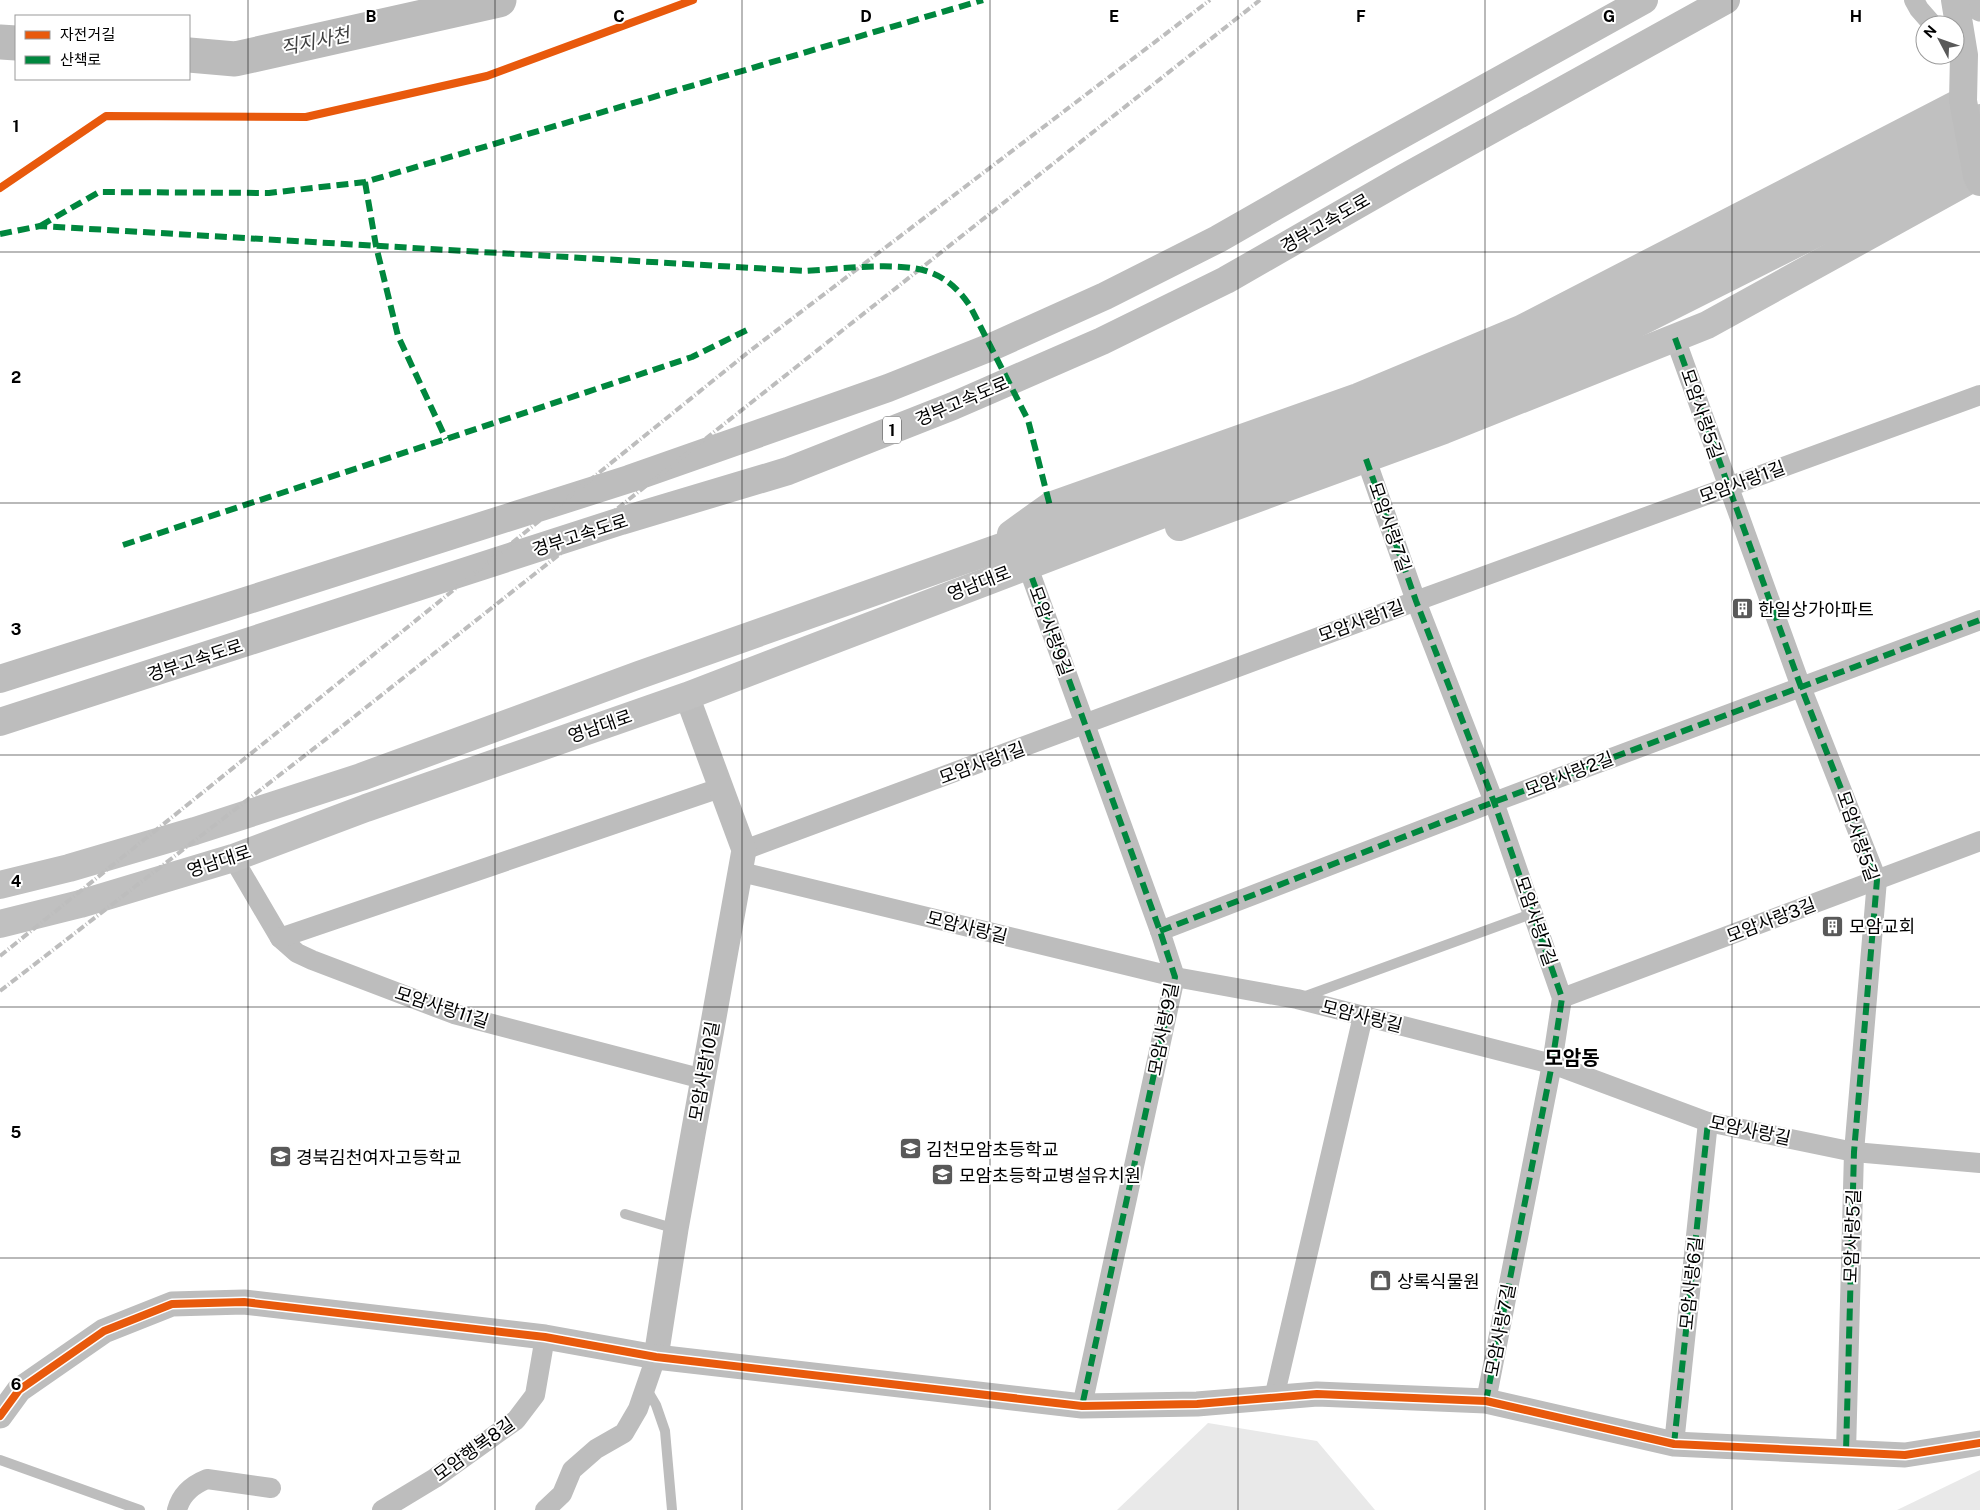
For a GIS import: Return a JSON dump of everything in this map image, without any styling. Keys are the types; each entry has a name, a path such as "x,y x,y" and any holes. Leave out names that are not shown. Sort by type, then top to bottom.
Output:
{"main road":[{"name":"1","path":"0,679 629,479 879,391 996,345 1105,296 1218,240 1352,162 1644,0"},
{"name":"경부고속도로","path":"0,722 621,521 788,471 953,406 1102,341 1226,280 1412,174 1726,0"},
{"path":"1955,0 1956,15"},
{"path":"986,580 1032,578 1215,515 1444,430 1707,325 1979,178 1974,104 1964,65"},
{"path":"1189,492 1395,404 1502,361 1621,304 1812,208 1974,104"},
{"path":"985,553 1050,506 1358,397 1521,329 1974,104"},
{"path":"1189,492 1514,380 1639,322 1823,230 1980,146"},
{"name":"영남대로","path":"0,885 69,868 195,831 361,777 648,672 985,553 1189,492"},
{"name":"영남대로","path":"0,924 80,904 232,858 366,808 687,696 986,580 1189,492"}],"street":[{"path":"1914,0 1924,15"},
{"path":"1975,0 1980,9"},
{"name":"모암사랑5길","path":"1675,338 1801,687 1877,880 1854,1152 1846,1452"},
{"name":"모암사랑1길","path":"743,861 1085,725 1416,601 1980,395"},
{"name":"모암사랑7길","path":"1366,459 1416,601 1494,802 1534,912 1562,998 1552,1064 1486,1401"},
{"name":"모암사랑9길","path":"1032,578 1175,977 1082,1406"},
{"name":"모암사랑2길","path":"1160,931 1494,802 1980,620"},
{"path":"687,696 720,788 743,861"},
{"path":"280,938 720,788"},
{"name":"모암사랑3길","path":"1562,998 1980,841"},
{"name":"모암사랑11길","path":"232,858 280,938 297,953 454,1014 703,1079"},
{"name":"모암사랑길","path":"743,861 1175,977 1297,999 1552,1064 1708,1122 1854,1152 1980,1163"},
{"name":"모암사랑10길","path":"656,1357 676,1229 743,861"},
{"path":"1274,1398 1363,1016"},
{"name":"모암사랑6길","path":"1674,1444 1708,1122"},
{"path":"0,1416 19,1390 104,1331 172,1304 244,1302 545,1337 656,1357 1082,1406 1197,1404 1317,1394 1486,1401 1674,1444 1905,1455 1980,1444"},
{"name":"모암행복8길","path":"382,1510 434,1478 516,1420 535,1395 545,1337"},
{"path":"557,1506 572,1470 596,1450 624,1433 638,1409 656,1357"},
{"path":"177,1510 180,1499 188,1490 198,1482 207,1479 271,1488"}],"lane":[{"path":"1297,999 1534,912"},
{"path":"624,1214 676,1229"},
{"path":"646,1388 656,1405 665,1431 672,1510"},
{"path":"0,1460 140,1510"}],"shaded area":[{"path":"1208,1423 1317,1441 1375,1510 1117,1510"},
{"path":"1980,1470 1980,1510 1897,1510"}],"waterway":[{"name":"직지사천","path":"190,55 235,59 499,0"},
{"name":"직지사천","path":"0,42 15,43"}],"railway":[{"path":"0,956 751,350 1210,0"},
{"path":"0,991 321,743 1260,0"}],"marked path":[{"path":"40,226 99,192 269,193 365,182 983,0"},
{"path":"365,182 376,246 398,336 446,439"},
{"path":"0,234 40,226 805,271 886,266 929,272 947,281 962,295 970,306 1028,420 1050,506"},
{"path":"123,545 692,357 749,329"},
{"path":"1675,338 1801,687 1877,880 1854,1152 1846,1452"},
{"path":"1366,459 1416,601 1494,802 1562,998 1552,1064 1486,1401"},
{"path":"1032,578 1175,977 1082,1406"},
{"path":"1160,931 1494,802 1980,620"},
{"path":"1674,1444 1708,1122"}],"cycle path":[{"path":"0,188 106,116 306,117 487,76 693,0"},
{"path":"0,1416 19,1390 104,1331 172,1304 244,1302 545,1337 656,1357 1082,1406 1197,1404 1317,1394 1486,1401 1674,1444 1905,1455 1980,1443"}],"place":[{"name":"한일상가아파트","path":"1742,609"},
{"name":"모암교회","path":"1833,926"},
{"name":"김천모암초등학교","path":"910,1149"},
{"name":"경북김천여자고등학교","path":"280,1157"},
{"name":"모암초등학교병설유치원","path":"943,1175"},
{"name":"상록식물원","path":"1381,1281"}],"district":[{"name":"모암동","path":"1572,1058"}]}
